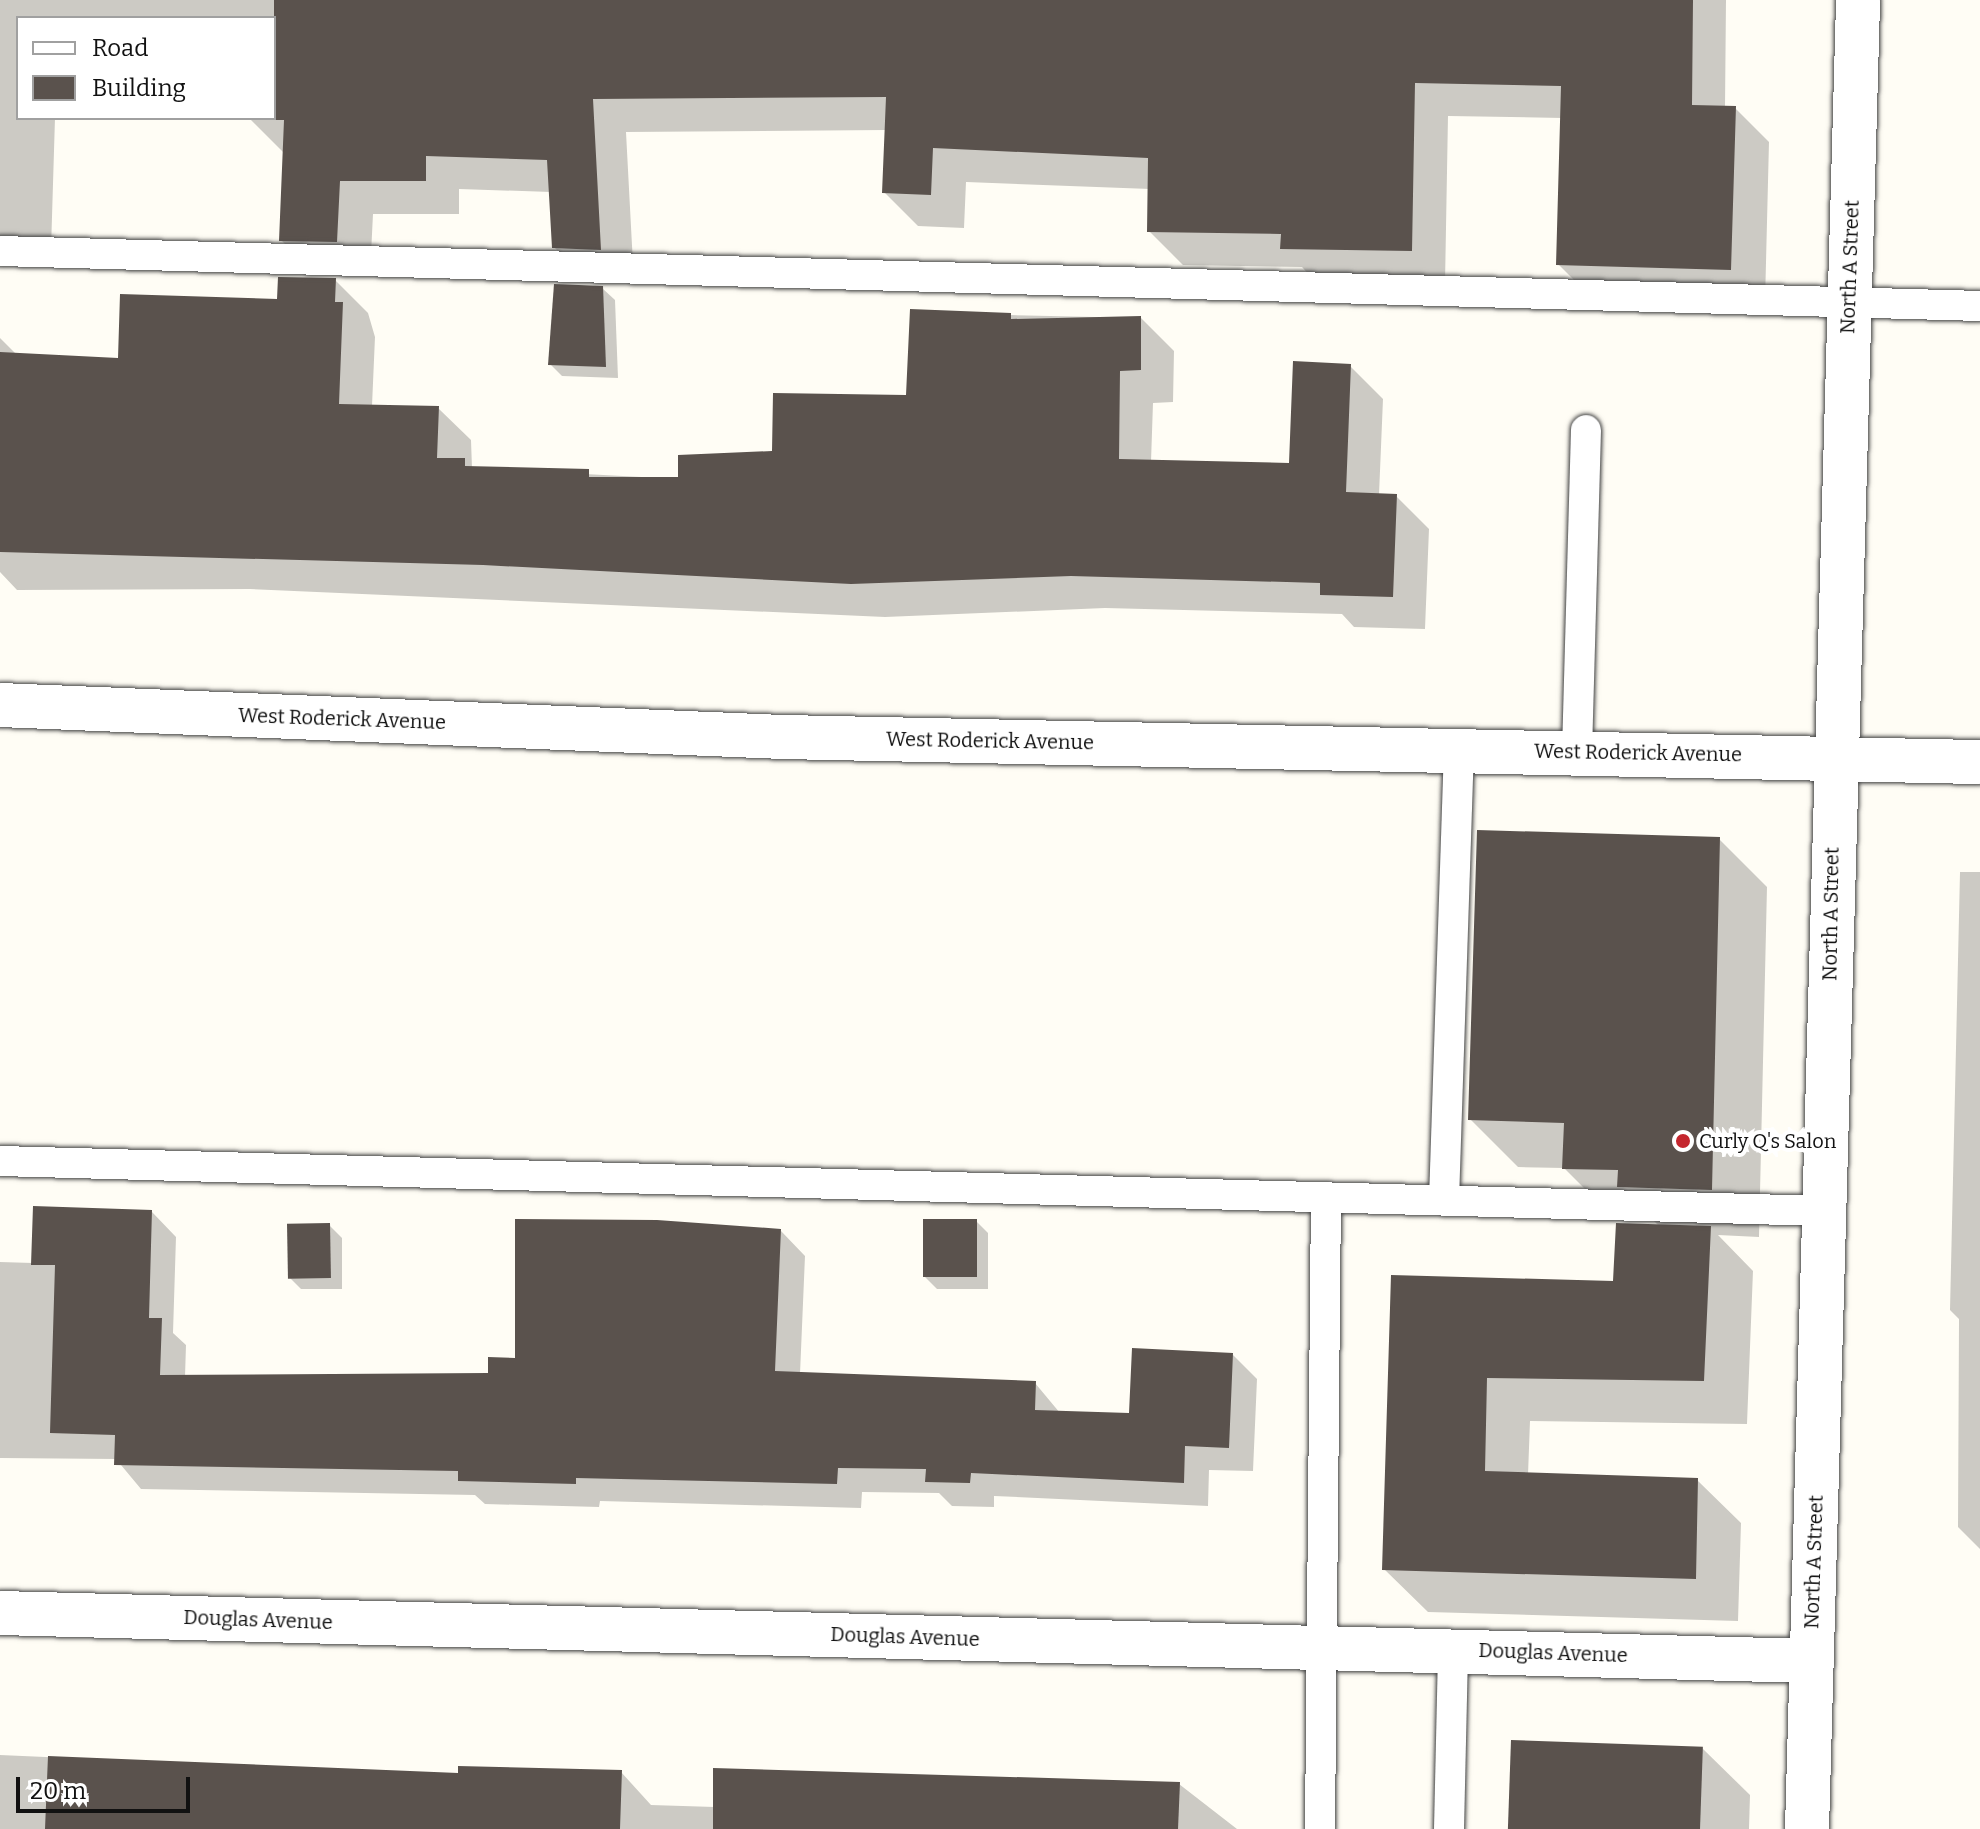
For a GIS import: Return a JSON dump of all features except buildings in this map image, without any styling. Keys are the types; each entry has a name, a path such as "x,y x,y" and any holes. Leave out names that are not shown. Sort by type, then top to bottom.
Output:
{"street":[{"name":"North A Street","path":"1807,1829 1858,0"},
{"name":"West Roderick Avenue","path":"0,705 783,737 1980,762"},
{"name":"Douglas Avenue","path":"0,1613 1811,1661"}],"lane":[{"path":"0,251 1980,306"},
{"path":"1577,752 1586,430"},
{"path":"1444,1200 1459,750"},
{"path":"0,1161 1824,1211"},
{"path":"1320,1829 1326,1198"},
{"path":"1449,1829 1453,1650"}],"place":[{"name":"Curly Q's Salon","path":"1683,1141"}]}
